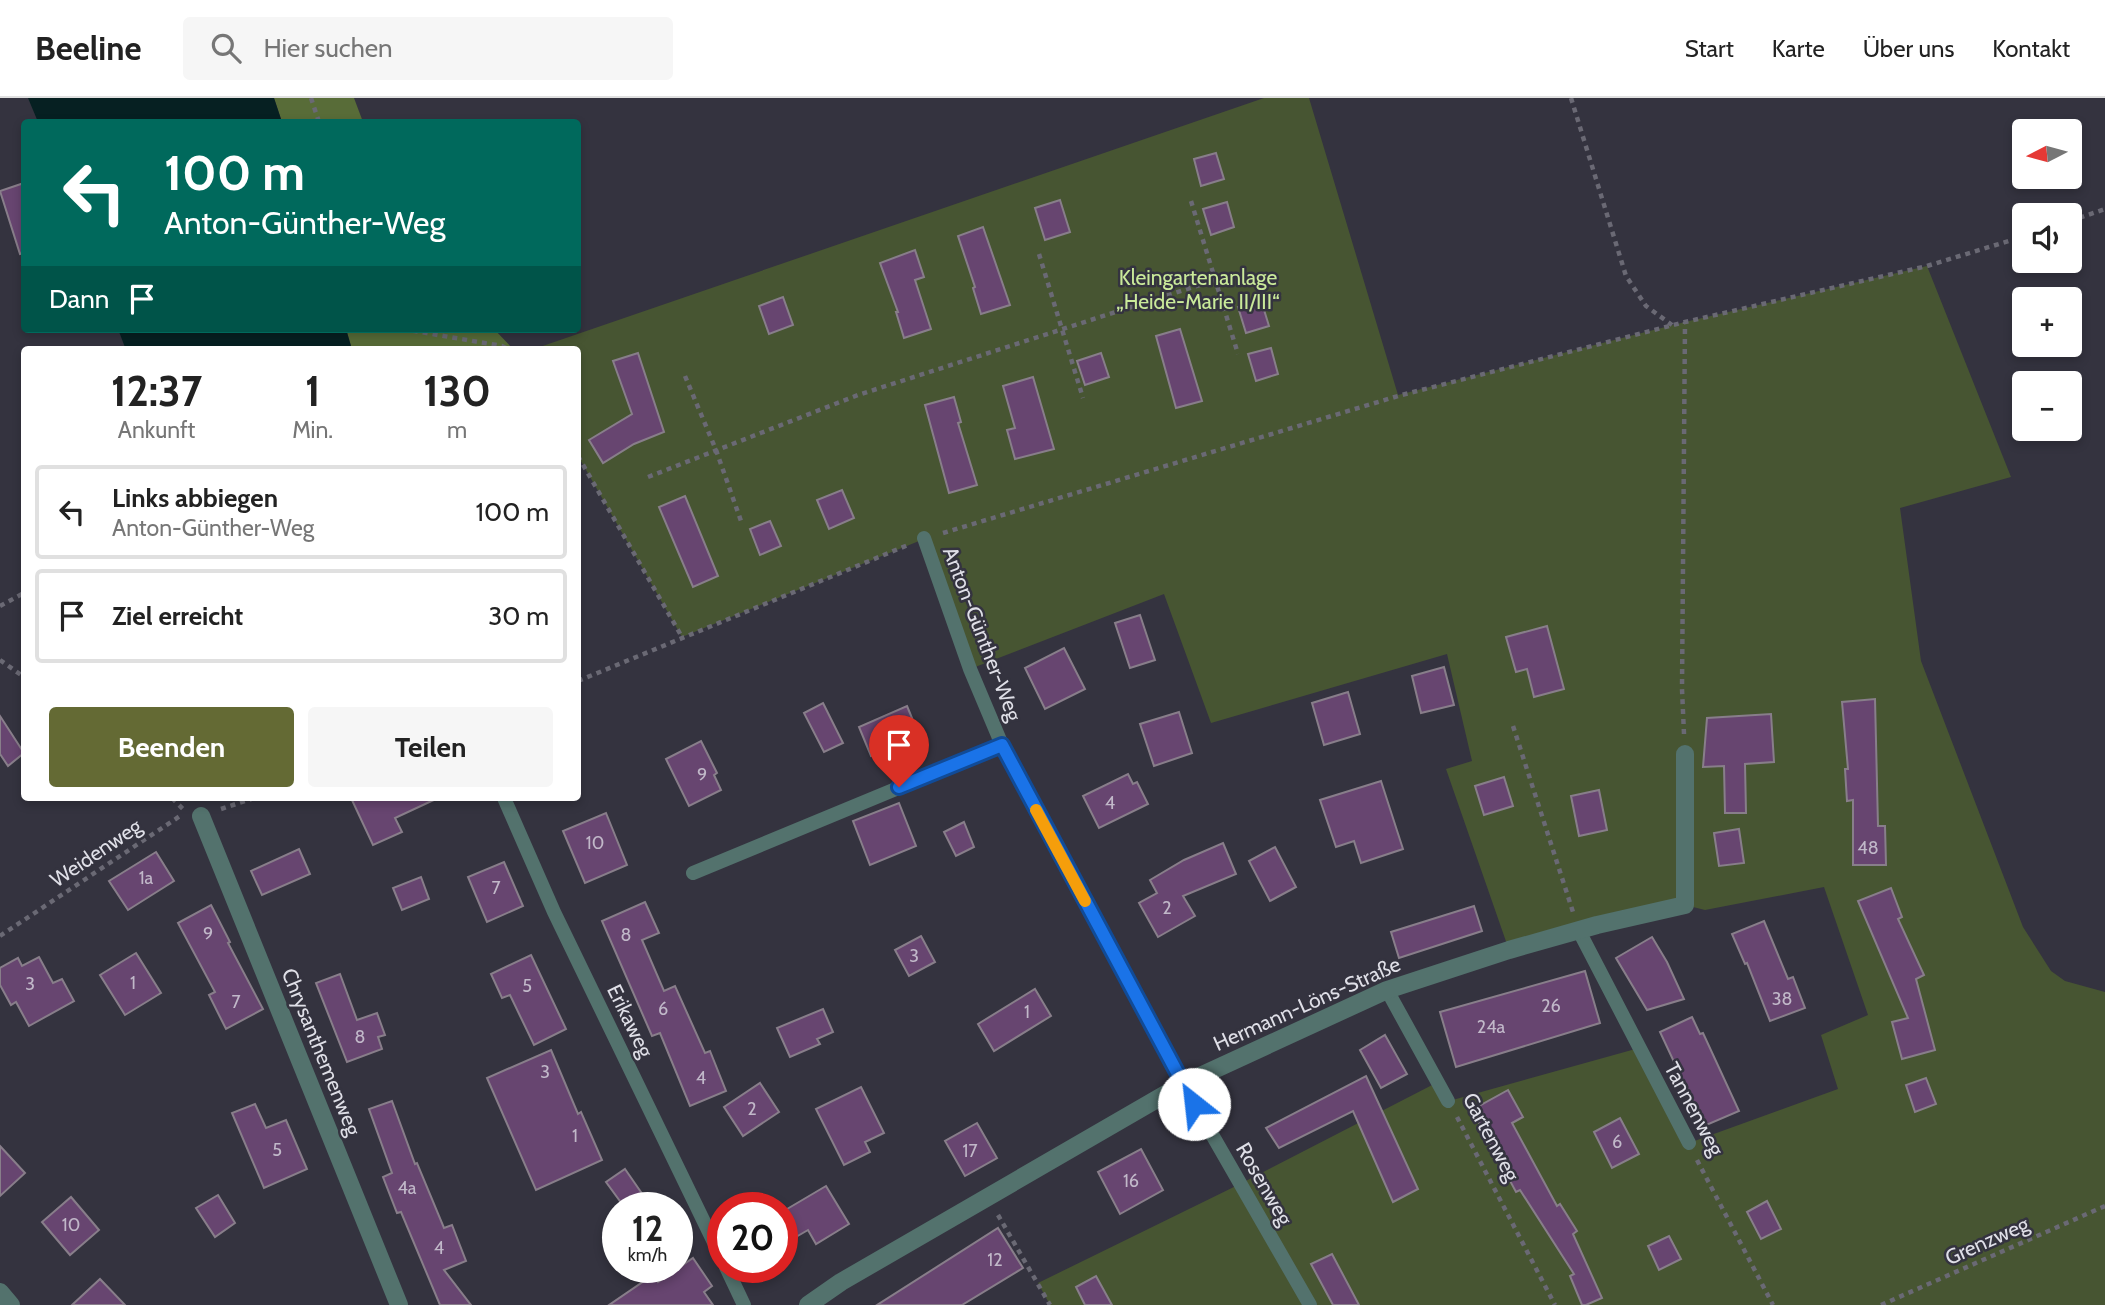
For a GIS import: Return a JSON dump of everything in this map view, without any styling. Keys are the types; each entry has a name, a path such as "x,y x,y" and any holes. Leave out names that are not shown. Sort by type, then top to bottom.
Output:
{"street":[{"name":"Hermann-Löns-Straße","path":"808,1305 841,1282 1183,1084 1387,990 1509,950 1597,925 1685,905 1685,754"},
{"name":"Chrysanthemenweg","path":"201,816 399,1305"},
{"path":"0,1292 11,1305"}],"lane":[{"name":"Anton-Günther-Weg","path":"924,538 970,669 1002,745 1183,1084"},
{"name":"Anton-Günther-Weg","path":"693,873 1002,745"},
{"name":"Erikaweg","path":"505,801 554,912 707,1228"},
{"name":"Tannenweg","path":"1579,932 1689,1143"},
{"name":"Gartenweg","path":"1387,990 1448,1101"},
{"name":"Rosenweg","path":"1183,1084 1310,1305"},
{"path":"734,1283 744,1305"}],"path":[{"path":"311,98 318,119"},
{"path":"1570,98 1626,276 1646,306 1672,325"},
{"path":"1191,201 1238,354"},
{"path":"2082,217 2105,209"},
{"path":"581,680 924,538 1398,396 1672,325 1927,265 2012,240"},
{"path":"1039,254 1083,398"},
{"path":"648,477 858,394 1215,280"},
{"path":"1685,322 1682,689 1685,754"},
{"path":"426,333 502,346"},
{"path":"684,376 716,450 741,522"},
{"path":"581,461 682,637"},
{"path":"0,606 21,595"},
{"path":"0,660 21,675"},
{"path":"1513,726 1579,932"},
{"name":"Weidenweg","path":"0,936 186,812 201,816 245,801"},
{"name":"Gartenweg","path":"1448,1101 1555,1305"},
{"name":"Tannenweg","path":"1689,1143 1773,1305"},
{"path":"988,1198 1050,1305"},
{"name":"Grenzweg","path":"1881,1305 2105,1206"}],"green space":[{"path":"274,98 354,98 362,119 281,119"},
{"name":"Kleingartenanlage „Heide-Marie II/III“","path":"1264,98 1309,98 1398,395 1685,322 1927,266 2011,477 1900,508 1921,661 2023,927 2051,971 2065,981 2105,992 2105,1305 1050,1305 1038,1283 1240,1184 1438,1082 1449,1101 1639,1048 1689,1143 1838,1089 1821,1035 1868,1015 1824,887 1705,910 1685,905 1509,950 1446,769 1472,761 1447,654 1211,723 1164,594 970,669 924,539 682,637 581,461 581,346 543,346"},
{"path":"347,333 498,333 510,346 351,346"}],"shaded area":[{"path":"28,98 274,98 281,119 37,119"},
{"path":"120,333 347,333 351,346 124,346"}],"building":[{"path":"1216,153 1224,179 1201,186 1194,159"},
{"path":"21,184 21,254 20,254 0,191"},
{"path":"1060,200 1070,232 1045,240 1035,208"},
{"path":"1227,202 1234,227 1211,235 1203,209"},
{"path":"983,227 1010,305 981,314 958,236"},
{"path":"915,250 924,277 915,280 931,329 904,338 898,312 880,263"},
{"path":"783,297 793,325 769,334 759,306"},
{"path":"1261,300 1269,326 1246,333 1238,307"},
{"path":"1180,329 1202,401 1176,408 1156,336"},
{"path":"1271,348 1278,374 1256,381 1248,354"},
{"path":"638,353 664,432 634,444 603,463 589,440 632,414 613,361"},
{"path":"1101,353 1109,377 1085,385 1077,361"},
{"path":"1033,377 1054,449 1015,459 1007,430 1015,428 1003,386"},
{"path":"954,397 961,422 958,423 977,485 949,493 925,405"},
{"path":"842,490 854,518 829,529 817,500"},
{"path":"685,496 718,576 693,587 659,507"},
{"path":"770,521 781,546 760,555 750,529"},
{"path":"1140,615 1155,660 1130,668 1115,623"},
{"path":"1547,626 1564,689 1534,697 1527,669 1516,672 1506,637"},
{"path":"1064,648 1085,689 1045,709 1025,668"},
{"path":"1444,667 1454,705 1421,713 1412,676"},
{"path":"1348,692 1360,734 1324,745 1312,703"},
{"path":"1875,699 1878,826 1885,826 1886,865 1853,865 1853,800 1847,801 1845,769 1848,769 1842,702"},
{"path":"823,703 843,743 824,752 804,713"},
{"path":"907,706 919,735 871,756 859,727"},
{"path":"1179,712 1192,753 1154,766 1140,724"},
{"path":"1771,714 1774,762 1745,764 1746,813 1725,813 1724,766 1703,767 1707,718"},
{"path":"0,716 21,748 21,755 8,766 0,754"},
{"path":"701,741 717,773 714,775 721,790 689,806 666,759"},
{"path":"1128,774 1133,784 1137,782 1148,804 1099,828 1083,796"},
{"path":"1504,777 1513,806 1484,815 1475,786"},
{"path":"1381,781 1403,849 1361,863 1354,841 1336,847 1320,800"},
{"path":"1599,790 1607,830 1579,836 1571,796"},
{"path":"352,801 432,801 395,818 402,832 373,845"},
{"path":"899,803 916,846 870,865 853,821"},
{"path":"606,813 627,865 585,883 563,831"},
{"path":"964,822 974,847 956,856 944,832"},
{"path":"1739,829 1744,863 1719,866 1714,833"},
{"path":"1223,843 1236,874 1183,896 1195,916 1158,937 1139,903 1157,893 1150,880 1184,860"},
{"path":"1275,847 1296,887 1270,901 1249,861"},
{"path":"299,849 310,874 262,895 251,871"},
{"path":"156,852 174,881 128,910 109,881"},
{"path":"504,862 523,906 487,922 468,877"},
{"path":"421,877 429,899 402,910 393,888"},
{"path":"1891,888 1902,917 1898,919 1924,975 1916,979 1935,1050 1902,1059 1892,1022 1908,1018 1858,901"},
{"path":"645,902 659,933 642,940 664,991 675,986 705,1053 710,1051 726,1091 690,1106 660,1033 652,1036 602,921"},
{"path":"211,905 263,1009 226,1029 209,995 215,992 178,923"},
{"path":"1474,906 1482,931 1399,958 1391,932"},
{"path":"1764,921 1788,979 1793,977 1805,1008 1770,1021 1747,963 1745,964 1732,934"},
{"path":"921,936 935,962 909,976 895,950"},
{"path":"1652,937 1684,999 1647,1010 1616,958"},
{"path":"136,953 161,993 125,1015 100,975"},
{"path":"531,955 566,1029 534,1045 510,995 502,998 491,974"},
{"path":"39,957 53,983 62,979 74,1001 29,1026 16,1002 11,1005 0,985 0,968 18,958 22,966"},
{"path":"1585,971 1600,1023 1456,1067 1440,1012"},
{"path":"340,974 357,1020 377,1013 385,1035 378,1037 382,1049 347,1062 316,983"},
{"path":"1035,989 1051,1016 994,1051 978,1024"},
{"path":"823,1009 833,1032 817,1039 820,1044 790,1057 777,1028"},
{"path":"1692,1017 1700,1034 1703,1033 1739,1111 1704,1126 1660,1032"},
{"path":"1385,1035 1407,1074 1381,1088 1360,1050"},
{"path":"551,1050 578,1114 581,1112 602,1160 536,1190 487,1078"},
{"path":"1366,1076 1418,1189 1393,1202 1353,1111 1279,1148 1266,1128"},
{"path":"1926,1078 1936,1104 1915,1112 1906,1085"},
{"path":"760,1083 779,1112 743,1136 724,1107"},
{"path":"861,1087 884,1133 865,1142 870,1152 844,1165 816,1109"},
{"path":"1508,1090 1523,1117 1512,1123 1557,1206 1560,1204 1577,1231 1573,1234 1602,1298 1586,1305 1582,1305 1570,1276 1574,1274 1520,1190 1516,1192 1472,1110"},
{"path":"392,1101 415,1164 417,1163 444,1228 452,1225 466,1261 444,1270 471,1305 440,1305 401,1212 397,1213 383,1177 392,1173 369,1109"},
{"path":"255,1104 266,1128 286,1120 307,1169 264,1188 232,1113"},
{"path":"1620,1118 1639,1154 1612,1168 1594,1132"},
{"path":"977,1123 997,1158 965,1176 945,1141"},
{"path":"0,1146 25,1173 0,1196"},
{"path":"1141,1149 1163,1190 1120,1214 1098,1172"},
{"path":"625,1169 641,1192 613,1192 606,1182"},
{"path":"826,1186 849,1224 816,1244 808,1230 798,1236 798,1203"},
{"path":"218,1195 235,1223 215,1237 196,1208"},
{"path":"71,1197 99,1230 70,1255 42,1222"},
{"path":"1767,1201 1781,1229 1761,1239 1747,1212"},
{"path":"998,1228 1023,1268 962,1305 877,1305"},
{"path":"1669,1236 1681,1259 1659,1270 1648,1246"},
{"path":"1332,1254 1359,1305 1333,1305 1311,1264"},
{"path":"693,1258 707,1279 707,1283 712,1286 704,1292 713,1305 609,1305 641,1283 693,1283"},
{"path":"1096,1276 1112,1305 1085,1305 1076,1287"},
{"path":"100,1279 125,1305 72,1305"}],"slow traffic":[{"path":"1036,810 1085,901"}],"route":[{"path":"899,787 1002,745 1194,1104"}]}
